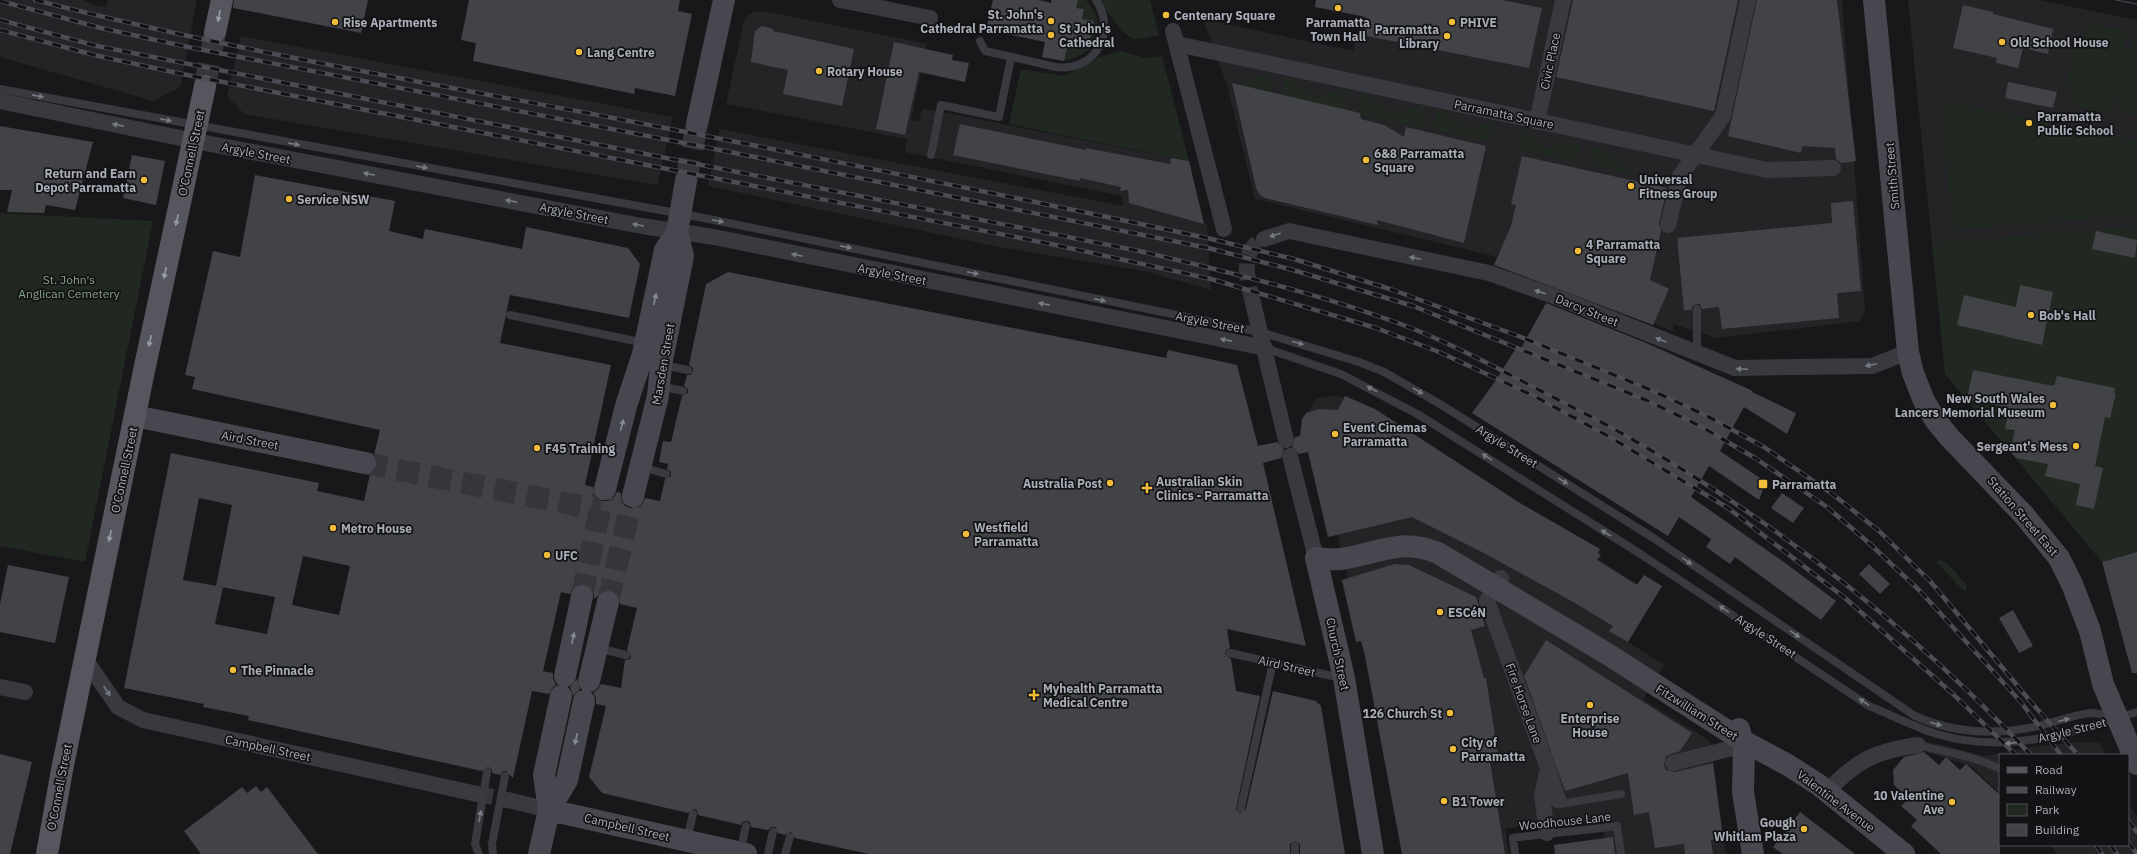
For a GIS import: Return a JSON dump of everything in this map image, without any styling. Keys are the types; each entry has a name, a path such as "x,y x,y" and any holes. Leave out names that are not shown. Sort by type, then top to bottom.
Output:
{"main road":[{"path":"215,32 222,0"},
{"name":"O'Connell Street","path":"47,854 135,416 205,86"}],"street":[{"path":"697,124 724,0"},
{"path":"840,0 930,18"},
{"name":"Civic Place","path":"1537,122 1563,0"},
{"path":"1668,225 1680,176 1723,116 1748,0"},
{"name":"Smith Street","path":"1874,0 1908,352"},
{"name":"Parramatta Square","path":"1224,229 1175,38 1537,122 1767,170 1833,168"},
{"name":"Argyle Street","path":"0,101 196,133 678,223 714,238 1265,348"},
{"name":"Marsden Street","path":"605,489 645,344 665,250 678,223 686,181"},
{"name":"Marsden Street","path":"633,496 660,376 683,256 678,223"},
{"name":"Darcy Street","path":"1264,239 1289,231 1489,273 1559,298 1697,355 1735,368 1872,366 1908,352"},
{"path":"1253,303 1286,440"},
{"name":"Station Street East","path":"1908,352 1913,373 1924,401 1936,420 1950,438 2023,514 2059,558 2072,584 2090,631 2103,684 2130,717 2127,743 2137,764"},
{"name":"Aird Street","path":"135,416 365,463"},
{"name":"Church Street","path":"1290,456 1344,678 1373,854"},
{"name":"Fitzwilliam Street","path":"1316,558 1340,559 1396,546 1418,546 1438,553 1498,582 1727,719 1738,727 1740,751"},
{"name":"Fitzwilliam Street","path":"1498,582 1722,727 1730,740 1740,751"},
{"name":"Fire Horse Lane","path":"1498,582 1487,601 1548,768 1558,800"},
{"path":"549,810 544,775 582,596"},
{"path":"539,854 549,810 567,780 608,602"},
{"name":"Campbell Street","path":"86,659 118,707 143,720 477,794"},
{"path":"0,687 25,692"},
{"path":"1827,792 1843,774 1868,758 1885,751 1918,745"},
{"path":"1673,762 1740,751"},
{"path":"1740,751 1731,778 1741,854"},
{"path":"1740,751 1743,792 1754,854"},
{"name":"Valentine Avenue","path":"1740,751 1775,758 1827,792 1904,854"},
{"path":"1547,833 1542,796 1548,768"},
{"name":"Campbell Street","path":"508,800 743,853"}],"lane":[{"path":"980,41 984,51 1011,58 1066,68 1085,61 1093,55 1104,37 1104,18 1096,0"},
{"path":"931,155 941,105 999,117 1011,58"},
{"name":"Argyle Street","path":"0,89 196,133"},
{"name":"Argyle Street","path":"678,223 1260,332 1359,362 1390,376 1434,400 1655,539 1915,716 1953,729 1968,731 2001,731 2032,727 2093,713 2130,717"},
{"path":"1697,355 1698,309"},
{"path":"510,316 645,344"},
{"name":"Argyle Street","path":"1265,348 1341,374 1400,404 1639,553 1869,706 1899,717 1915,727 1937,735 1969,742 2011,743 2084,729 2130,717"},
{"path":"660,376 688,370"},
{"path":"660,376 683,391"},
{"path":"640,466 666,474"},
{"path":"597,648 626,655"},
{"name":"Aird Street","path":"1230,653 1344,678"},
{"path":"1241,808 1273,662"},
{"path":"1918,745 1965,756 1999,768"},
{"path":"479,854 475,844 487,772"},
{"path":"493,854 492,844 505,776"},
{"path":"1558,800 1560,804 1621,794"},
{"path":"687,840 693,814"},
{"path":"743,853 746,826"},
{"name":"Woodhouse Lane","path":"1515,854 1513,838 1547,833 1576,832 1617,826 1621,854"},
{"path":"768,854 773,832"},
{"path":"785,854 790,836"}],"shaded area":[{"path":"0,0 83,0 97,6 106,7 108,0 197,0 180,87 153,101 0,57"},
{"path":"1364,0 1842,0 1865,310 1860,321 1717,338 1673,324 1674,332 1506,259 1255,199 1227,85 1203,19 1353,51"},
{"name":"Parramatta Public School","path":"1908,0 2039,0 2137,20 2137,226 1932,243"},
{"path":"762,11 927,44 911,120 919,121 922,108 1189,161 1204,224 1207,224 1211,290 1144,271 999,247 708,186 720,129 1123,206 1122,196 905,152 907,139 726,104 746,17 753,12"},
{"path":"241,36 673,117 657,185 244,114 227,96"},
{"path":"1336,395 1346,398 1637,584 1644,575 1662,586 1628,642 1664,665 1643,699 1710,741 1726,854 1607,854 1601,820 1552,827 1551,822 1505,829 1509,854 1402,854 1377,694 1307,413 1316,399"},
{"path":"1920,740 1985,756 2037,746 2080,742 2100,743 2105,754 1999,754 1999,793 1973,767 1917,749"},
{"path":"2129,805 2137,817 2137,854 2057,854 2052,846 2129,846"}],"green space":[{"path":"1078,0 1086,0 1098,20 1099,29 1097,38 1093,46 1086,52 1064,61 1067,48 1075,49 1077,40 1089,43 1094,21 1082,19 1084,9 1076,8"},
{"path":"1099,0 1150,0 1159,35 1139,39 1131,37 1121,29"},
{"path":"2087,23 2127,31 2124,48 2130,49 2133,36 2137,37 2137,116 2117,112 2119,102 2112,101 2109,114 2069,105 2072,92 2065,90 2077,37 2084,39"},
{"path":"1121,51 1146,58 1162,56 1189,161 1009,124 1021,69 1064,76 1100,57"},
{"path":"1272,73 1269,91 1266,94 1241,90 1238,81"},
{"path":"1286,75 1314,97 1349,88 1345,112 1280,97"},
{"path":"1363,92 1391,114 1426,105 1422,128 1357,114"},
{"path":"1941,100 2137,141 2137,215 1952,230"},
{"path":"1438,107 1468,129 1493,122 1495,123 1491,142 1433,129"},
{"path":"1522,130 1525,130 1544,148 1581,142 1577,162 1517,149"},
{"path":"1593,147 1601,148 1634,175 1589,164"},
{"name":"St. John's Anglican Cemetery","path":"0,213 153,221 85,562 0,546"},
{"name":"New South Wales Lancers Memorial Museum","path":"2137,226 2137,552 2102,562 1945,374 1932,243"},
{"path":"1942,560 1949,565 1967,585 1966,591 1964,591 1935,561"}],"building":[{"name":"Rise Apartments","path":"234,0 368,0 361,33 233,8"},
{"name":"Lang Centre","path":"469,0 680,0 678,11 692,14 675,96 635,88 634,94 473,61 476,43 461,40"},
{"name":"St John's Cathedral","path":"993,0 1039,0 1051,3 1051,0 1078,0 1076,8 1084,9 1082,19 1094,21 1089,43 1077,40 1075,49 1067,48 1064,61 1042,57 1045,42 986,30"},
{"name":"PHIVE","path":"1316,0 1502,0 1542,8 1529,68 1362,35 1366,17 1315,7"},
{"path":"1573,0 1738,0 1714,111 1556,77"},
{"path":"1757,0 1837,0 1856,161 1841,163 1836,159 1835,148 1802,146 1801,153 1728,136"},
{"name":"Old School House","path":"1963,5 2053,29 2048,54 2023,48 2018,68 1996,63 1997,58 1953,48"},
{"name":"Rotary House","path":"762,26 773,29 773,31 854,49 842,106 783,94 788,70 751,62 755,31"},
{"path":"894,42 953,55 952,60 969,63 965,82 919,72 905,135 876,129"},
{"path":"2008,82 2057,92 2053,108 2005,98"},
{"name":"6&8 Parramatta Square","path":"1232,83 1360,113 1361,119 1384,125 1404,137 1406,127 1486,146 1464,243 1377,220 1378,225 1265,198 1260,195 1256,188"},
{"path":"960,124 1086,150 1086,148 1170,164 1171,158 1189,161 1204,224 1129,203 1128,190 1120,191 1121,187 1080,178 1080,181 953,155"},
{"path":"0,126 93,142 75,210 46,205 44,213 7,212 12,190 0,190"},
{"name":"Return and Earn Depot Parramatta","path":"132,155 165,161 156,205 123,198"},
{"name":"4 Parramatta Square","path":"1522,156 1667,188 1659,223 1661,231 1650,280 1669,289 1653,325 1494,265 1511,226 1516,205 1511,204"},
{"path":"255,175 395,201 389,231 423,239 425,229 522,249 526,227 628,248 640,264 629,318 510,295 500,343 611,365 585,485 593,487 596,498 602,501 609,501 617,492 621,493 621,499 624,505 630,508 642,505 645,498 660,501 665,479 671,476 671,472 667,469 668,464 659,462 663,441 671,442 682,396 688,393 688,389 684,386 687,375 690,375 693,371 693,368 689,365 706,284 728,272 1166,358 1168,350 1237,365 1258,446 1277,442 1284,449 1281,458 1263,463 1306,646 1227,629 1230,648 1226,650 1225,654 1231,659 1236,691 1260,696 1236,809 1240,813 1246,809 1273,691 1316,701 1321,706 1345,854 1300,854 1300,844 1295,841 1290,844 1290,854 869,854 795,838 791,832 785,835 778,833 775,827 771,827 768,830 751,827 750,822 747,821 742,822 741,825 698,815 697,810 694,809 688,813 602,793 589,777 606,706 596,704 596,698 593,693 601,684 621,688 625,660 630,659 631,656 627,650 637,608 620,604 617,593 611,590 604,590 594,599 594,593 591,587 584,584 573,587 570,594 561,592 543,671 553,673 553,679 556,685 552,688 549,694 532,691 513,778 506,771 503,771 500,775 492,773 492,770 488,767 482,771 248,720 249,716 203,707 204,704 124,688 171,453 319,483 317,491 364,501 370,474 377,466 377,459 374,455 380,430 192,389 195,377 185,375 213,251 240,257","holes":["199,498 232,505 216,586 183,580","303,556 350,566 339,615 292,605","223,587 275,597 267,634 215,624"]},
{"path":"1853,201 1861,291 1837,293 1839,318 1722,329 1719,307 1702,309 1700,304 1697,304 1692,306 1692,310 1684,310 1677,238 1832,223 1831,203"},
{"path":"2096,231 2137,240 2135,258 2092,249"},
{"path":"2020,285 2053,292 2042,345 1957,325 1964,295 2016,307"},
{"path":"1546,303 1644,342 1753,391 1752,392 1796,413 1787,434 1744,407 1720,451 1766,482 1759,500 1709,466 1691,497 1788,565 1836,601 1821,620 1735,557 1730,564 1706,547 1711,539 1679,517 1668,536 1472,413 1496,380 1516,348 1520,350"},
{"path":"1973,370 2054,386 2057,376 2115,388 2114,393 2116,393 2110,418 2105,417 2095,466 2103,468 2094,509 2076,505 2080,484 2045,476 2048,464 2016,458 2010,451 2015,430 2005,429 2009,408 1967,399"},
{"path":"1345,396 1375,409 1520,503 1600,549 1598,553 1601,555 1597,560 1637,585 1644,575 1662,586 1628,642 1609,631 1613,626 1575,603 1482,552 1412,517 1328,537 1308,452 1299,454 1292,447 1295,437 1300,436 1302,419 1306,413 1319,409 1338,410"},
{"path":"1782,493 1804,508 1793,523 1771,508"},
{"path":"2137,552 2137,673 2132,673 2102,562"},
{"path":"1395,564 1409,565 1476,597 1485,626 1471,630 1484,678 1486,678 1499,761 1490,762 1505,854 1402,854 1365,656 1361,641 1356,642 1342,580"},
{"path":"1869,564 1890,584 1880,594 1859,574"},
{"path":"8,565 69,577 55,643 0,632 0,604"},
{"path":"2013,610 2033,646 2019,653 1999,618"},
{"name":"Enterprise House","path":"1546,640 1692,733 1680,751 1666,756 1664,765 1666,770 1675,772 1713,763 1723,838 1711,840 1713,854 1685,854 1684,844 1655,848 1649,812 1634,815 1628,773 1565,791 1524,676"},
{"path":"577,679 580,689 573,696 570,687"},
{"name":"10 Valentine Ave","path":"1924,752 1939,765 1946,757 1960,770 1966,764 1999,794 2000,854 1941,854 1911,826 1917,820 1901,806 1908,799 1894,785 1893,770 1904,757"},
{"path":"0,754 32,762 10,854 0,854"},
{"path":"256,786 261,792 267,787 318,854 201,854 184,831 242,787 247,793"},
{"name":"Gough Whitlam Plaza","path":"1800,812 1855,854 1783,854 1773,847"},
{"path":"1613,837 1615,854 1555,854 1554,845"}],"tunnel":[{"path":"205,86 215,32"},
{"path":"686,181 697,124"},
{"path":"1253,303 1247,276 1248,259 1256,244 1264,239"},
{"path":"365,463 600,510"},
{"path":"582,596 603,495"},
{"path":"608,602 633,496"},
{"path":"477,794 508,800"}],"tram line":[{"path":"2116,0 2137,4"}],"railway":[{"path":"35,0 103,17 239,47 739,142 1207,238 1294,259 1393,290 1521,337 1651,390 1707,416 1764,447 1835,496 1879,531 1930,581 2031,702 2077,754"},
{"path":"0,1 101,28 183,46 720,150 1208,248 1293,270 1413,306 1646,400 1700,426 1755,458 1827,507 1869,543 1920,591 2020,701 2060,754"},
{"path":"0,20 97,46 1139,251 1240,276 1374,314 1436,339 1609,426 1677,466 1732,502 1786,539 1889,620 1938,663 2030,754"},
{"path":"0,30 94,55 182,74 1051,244 1211,279 1376,328 1439,352 1534,396 1608,436 1728,508 1845,598 1953,694 2015,754"},
{"path":"2129,822 2137,832"},
{"path":"2129,843 2137,854"},
{"path":"2097,846 2102,854"},
{"path":"2111,846 2117,854"}],"place":[{"name":"Parramatta Town Hall","path":"1338,8"},
{"name":"Centenary Square","path":"1166,15"},
{"name":"St. John's Cathedral Parramatta","path":"1051,21"},
{"name":"Rise Apartments","path":"335,22"},
{"name":"PHIVE","path":"1452,22"},
{"name":"St John's Cathedral","path":"1051,35"},
{"name":"Parramatta Library","path":"1447,36"},
{"name":"Old School House","path":"2002,42"},
{"name":"Lang Centre","path":"579,52"},
{"name":"Rotary House","path":"819,71"},
{"name":"Parramatta Public School","path":"2029,123"},
{"name":"6&8 Parramatta Square","path":"1366,160"},
{"name":"Return and Earn Depot Parramatta","path":"144,180"},
{"name":"Universal Fitness Group","path":"1631,186"},
{"name":"Service NSW","path":"289,199"},
{"name":"4 Parramatta Square","path":"1578,251"},
{"name":"Bob's Hall","path":"2031,315"},
{"name":"New South Wales Lancers Memorial Museum","path":"2053,405"},
{"name":"Event Cinemas Parramatta","path":"1335,434"},
{"name":"Sergeant's Mess","path":"2076,446"},
{"name":"F45 Training","path":"537,448"},
{"name":"Australia Post","path":"1110,483"},
{"name":"Parramatta","path":"1763,484"},
{"name":"Australian Skin Clinics - Parramatta","path":"1147,488"},
{"name":"Metro House","path":"333,528"},
{"name":"Westfield Parramatta","path":"966,534"},
{"name":"UFC","path":"547,555"},
{"name":"ESCéN","path":"1440,612"},
{"name":"The Pinnacle","path":"233,670"},
{"name":"Myhealth Parramatta Medical Centre","path":"1034,695"},
{"name":"Enterprise House","path":"1590,705"},
{"name":"126 Church St","path":"1450,713"},
{"name":"City of Parramatta","path":"1453,749"},
{"name":"B1 Tower","path":"1444,801"},
{"name":"10 Valentine Ave","path":"1952,802"},
{"name":"Gough Whitlam Plaza","path":"1804,829"}]}
